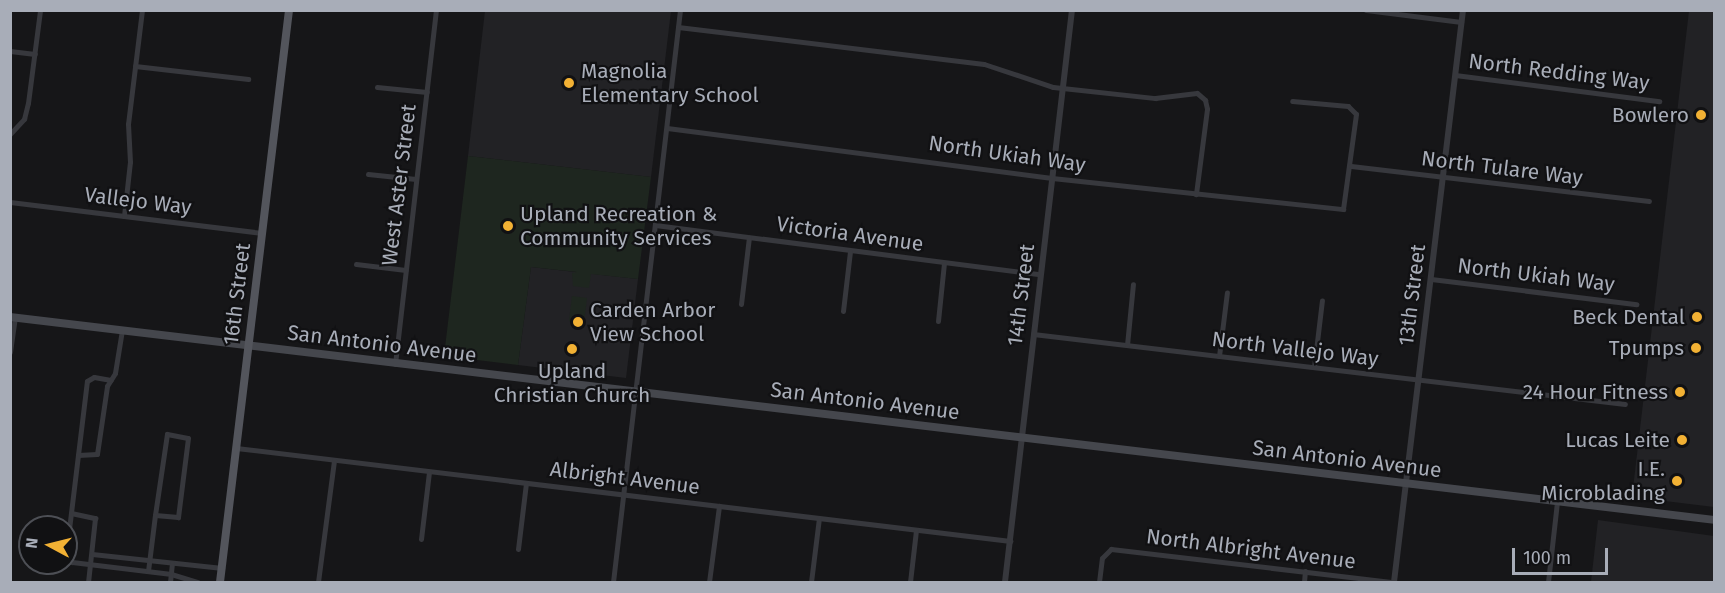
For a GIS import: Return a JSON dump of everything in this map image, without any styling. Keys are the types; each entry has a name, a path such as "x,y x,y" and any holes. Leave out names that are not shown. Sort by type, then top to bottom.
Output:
{"main road":[{"name":"16th Street","path":"220,582 289,10"},
{"name":"San Antonio Avenue","path":"13,317 1714,520"}],"street":[{"path":"10,135 24,119 28,103 40,10"},
{"path":"124,216 135,66 142,10"},
{"name":"West Aster Street","path":"395,364 436,10"},
{"path":"613,582 680,10"},
{"name":"14th Street","path":"1005,582 1072,10"},
{"path":"1366,10 1461,22"},
{"name":"13th Street","path":"1393,582 1463,10"},
{"path":"678,27 984,64 1024,80 1063,88 1145,98 1197,93 1205,100 1196,194"},
{"path":"10,51 34,54"},
{"path":"135,66 248,79"},
{"name":"North Redding Way","path":"1455,75 1659,101"},
{"path":"377,87 427,92"},
{"path":"1292,101 1348,106 1356,114 1351,166"},
{"name":"North Ukiah Way","path":"667,128 1052,178 1343,209 1351,166"},
{"name":"North Tulare Way","path":"1351,166 1649,201"},
{"path":"368,174 416,179"},
{"name":"Vallejo Way","path":"10,202 262,232"},
{"name":"Victoria Avenue","path":"655,225 1040,274"},
{"path":"741,304 749,237"},
{"path":"843,311 850,251"},
{"path":"938,321 944,263"},
{"path":"356,264 406,270"},
{"name":"North Ukiah Way","path":"1431,279 1636,304"},
{"path":"1127,345 1133,284"},
{"path":"1219,357 1227,292"},
{"path":"1314,367 1322,300"},
{"path":"10,352 13,317"},
{"path":"78,455 97,454 122,330"},
{"name":"North Vallejo Way","path":"1033,334 1625,404"},
{"path":"88,582 95,518 71,513 87,381 94,377 111,380"},
{"path":"148,571 164,440 167,434 183,435 189,444 180,513 173,517 155,515"},
{"name":"Albright Avenue","path":"236,448 1010,541"},
{"path":"318,582 334,460"},
{"path":"422,539 429,472"},
{"path":"518,549 526,483"},
{"path":"1548,582 1557,502"},
{"path":"709,582 718,506"},
{"path":"811,582 819,518"},
{"path":"910,582 916,530"},
{"name":"North Albright Avenue","path":"1099,582 1105,551 1393,582"},
{"path":"92,554 222,568"},
{"path":"78,563 171,574 198,582"},
{"path":"170,582 172,563"},
{"path":"1304,582 1305,571"}],"shaded area":[{"name":"Magnolia Elementary School","path":"485,11 671,11 651,177 468,156"},
{"path":"1689,11 1714,11 1714,507 1632,497"},
{"path":"468,156 651,177 638,279 591,274 589,288 573,286 572,273 577,272 531,267 518,365 444,356"},
{"name":"Carden Arbor View School","path":"531,267 638,279 626,378 518,365"},
{"path":"572,296 587,298 584,323 569,321"},
{"path":"1598,520 1714,536 1714,582 1591,582"}],"place":[{"name":"Magnolia Elementary School","path":"569,83"},
{"name":"Bowlero","path":"1701,115"},
{"name":"Upland Recreation & Community Services","path":"508,226"},
{"name":"Beck Dental","path":"1697,317"},
{"name":"Carden Arbor View School","path":"578,322"},
{"name":"Tpumps","path":"1696,348"},
{"name":"Upland Christian Church","path":"572,349"},
{"name":"24 Hour Fitness","path":"1680,392"},
{"name":"Lucas Leite","path":"1682,440"},
{"name":"I.E. Microblading","path":"1677,481"}]}
